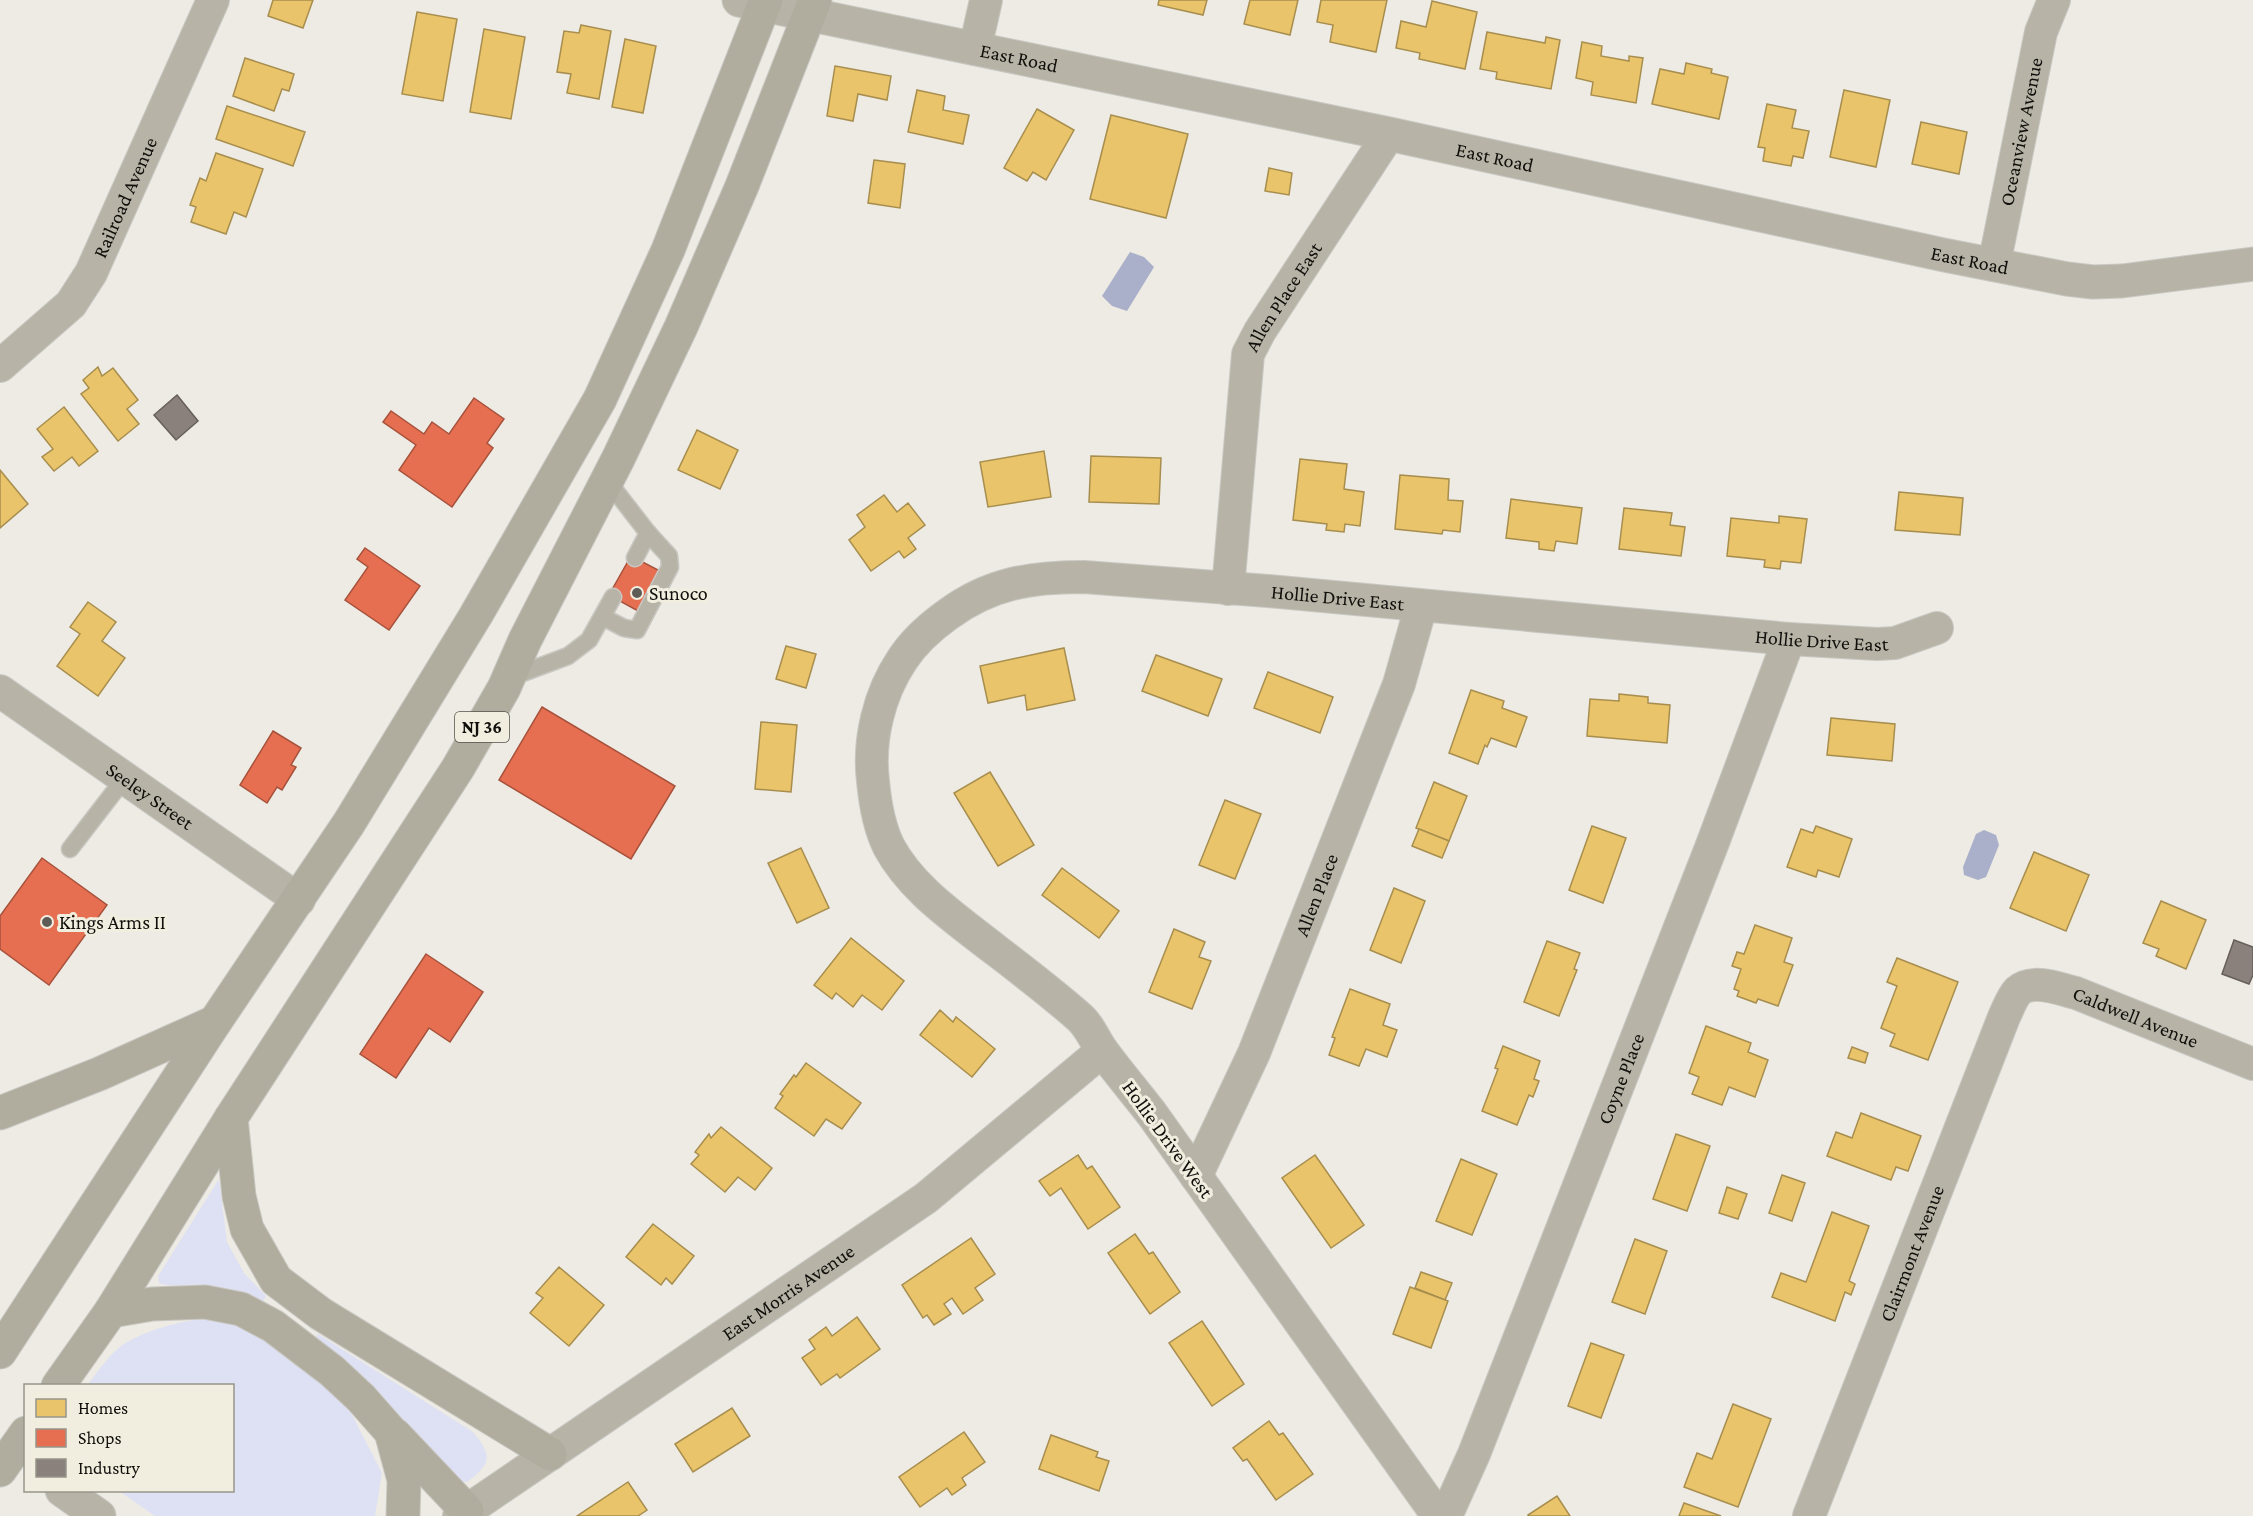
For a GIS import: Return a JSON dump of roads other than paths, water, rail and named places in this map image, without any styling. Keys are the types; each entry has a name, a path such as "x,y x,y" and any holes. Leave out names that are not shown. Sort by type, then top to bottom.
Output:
{"highway":[{"path":"0,1352 215,1022 349,823 477,615 600,399 668,250 757,2"},
{"name":"NJ 36","path":"59,1384 111,1311 231,1118 458,768 508,678 681,327 742,186 812,8"},
{"path":"0,1113 99,1074 215,1022"},
{"path":"231,1118 239,1196 247,1229 276,1280 321,1314 550,1454"},
{"path":"111,1311 152,1304 205,1302 242,1309 273,1326 332,1371 361,1398 463,1513"},
{"path":"391,1432 404,1480 403,1516"}],"street":[{"name":"Railroad Avenue","path":"0,366 71,304 91,273 213,0"},
{"path":"975,49 986,0"},
{"name":"Oceanview Avenue","path":"1994,265 2041,32 2054,0"},
{"name":"East Road","path":"757,2 812,8 975,49 1389,134 1994,265 2093,282 2122,281 2253,264"},
{"name":"Allen Place East","path":"1228,589 1248,354 1260,331 1389,134"},
{"name":"Hollie Drive East","path":"874,793 872,748 883,698 896,668 910,647 928,629 965,601 983,592 1020,581 1054,577 1084,577 1789,639 1886,644 1937,628"},
{"name":"Allen Place","path":"1196,1176 1263,1032 1398,684 1420,606"},
{"name":"Coyne Place","path":"1446,1516 1473,1454 1682,922 1789,639"},
{"name":"Seeley Street","path":"0,691 299,900"},
{"name":"Hollie Drive West","path":"874,793 876,808 888,845 914,882 942,908 1081,1017 1102,1051 1152,1113 1438,1516"},
{"name":"Caldwell Avenue","path":"2018,992 2025,986 2046,986 2076,993 2253,1064"},
{"name":"Clairmont Avenue","path":"1809,1516 2004,1017 2018,992"},
{"name":"East Morris Avenue","path":"463,1513 926,1198 1102,1051"},
{"path":"63,1492 99,1516"}],"lane":[{"path":"603,617 624,628 637,630 670,567 669,556 607,480"},
{"path":"635,558 648,533"},
{"path":"508,678 568,656 589,640 613,597"},
{"path":"70,849 124,779"}],"place":[{"name":"Sunoco","path":"637,593"},
{"name":"Kings Arms II","path":"47,922"}]}
